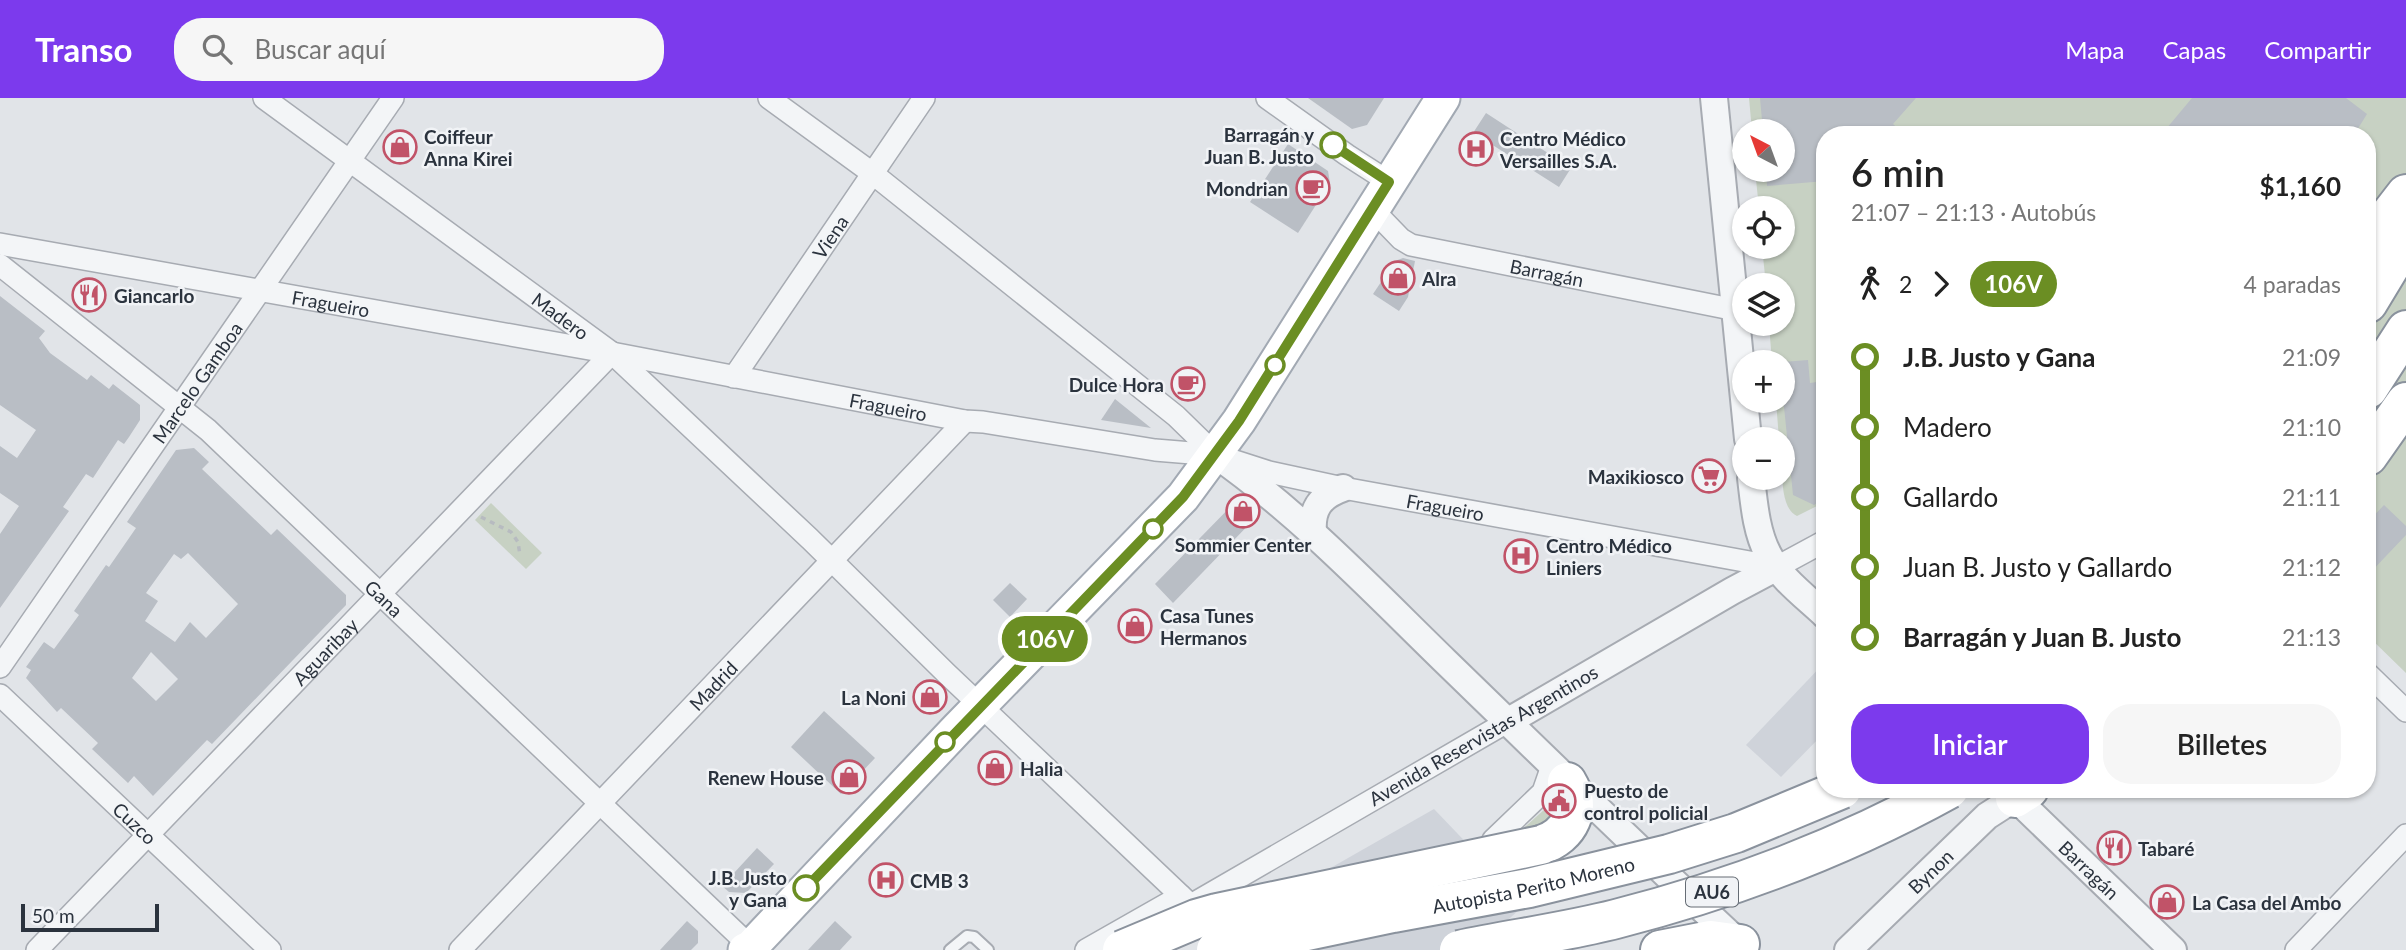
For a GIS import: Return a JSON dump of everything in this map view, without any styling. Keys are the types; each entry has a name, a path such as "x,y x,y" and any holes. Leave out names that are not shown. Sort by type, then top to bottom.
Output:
{"highway":[{"path":"2376,233 2406,194"},
{"path":"2376,290 2406,240"},
{"path":"2376,377 2406,330"},
{"path":"2376,445 2406,402"},
{"path":"1122,950 1217,913 1541,845 1560,836 1572,820 1572,792 1560,774"},
{"name":"Autopista Perito Moreno","path":"1216,950 1529,888 1669,854 1736,833 1820,798"},
{"name":"AU6","path":"1459,950 1614,919 1770,873 1833,847 1933,798"},
{"path":"1660,950 1710,940 1743,947"}],"main road":[{"path":"750,949 980,705 1153,529 1216,455 1443,98"}],"street":[{"name":"Madero","path":"264,98 612,353 1190,904"},
{"name":"Marcelo Gamboa","path":"0,667 393,98"},
{"path":"769,98 872,173 1175,416 1216,455 1261,487 1313,533 1560,774 1743,947"},
{"name":"Viena","path":"734,377 925,98"},
{"name":"Barragán","path":"1267,98 1347,155 1381,195 1401,239 1411,245 1732,309"},
{"path":"1714,98 1732,273"},
{"path":"0,264 8,245"},
{"name":"Fragueiro","path":"8,245 612,353 965,421 1155,450 1216,455 1269,472 1343,488 1777,567"},
{"name":"Gana","path":"0,264 208,430 750,949"},
{"path":"1738,336 1747,427"},
{"name":"Aguaribay","path":"37,950 612,353"},
{"name":"Madrid","path":"460,950 965,421"},
{"path":"1313,533 1312,517 1317,503 1328,493 1343,488"},
{"path":"1753,490 1760,532 1767,553 1777,567 1816,606"},
{"path":"1777,567 1816,546"},
{"name":"Avenida Reservistas Argentinos","path":"1086,950 1190,904 1777,567"},
{"path":"2376,682 2406,711"},
{"name":"Cuzco","path":"0,695 270,950"},
{"path":"1493,840 1560,774"},
{"name":"Bynon","path":"1848,950 1987,816 2010,798"},
{"name":"Barragán","path":"2023,798 2173,950"},
{"path":"2296,950 2406,835"}],"lane":[{"path":"950,950 967,936 974,937 988,950"}],"path":[{"path":"467,504 486,521 511,532 520,555"}],"shaded area":[{"path":"1816,671 1816,741 1781,777 1746,745"},
{"path":"1434,809 1525,904 1476,950 1277,950 1243,918"}],"green space":[{"path":"1749,98 2406,98 2406,673 2376,644 2376,126 1816,126 1816,506 1797,516 1786,503 1784,490 1795,490 1795,427 1778,427 1777,413 1795,413 1795,350 1771,350 1770,336 1795,336 1795,273 1765,273 1763,259 1795,259 1795,196 1758,196 1756,182 1796,182 1796,119 1751,119"},
{"path":"491,503 542,553 526,569 475,520"},
{"path":"1555,800 1563,813 1506,844"}],"building":[{"path":"1308,98 1384,98 1367,125 1352,129"},
{"path":"1760,98 1916,98 1893,124 1895,126 1816,126 1816,182 1767,186 1767,182 1796,182 1796,119 1762,119"},
{"path":"2192,98 2346,98 2367,114 2360,126 2169,126"},
{"path":"1486,113 1571,168 1559,187 1491,144 1478,165 1460,153"},
{"path":"1288,144 1328,171 1330,183 1298,233 1250,202"},
{"name":"Alra","path":"1403,258 1415,261 1408,297 1399,311 1373,294 1395,261"},
{"path":"0,296 45,331 39,338 50,353 87,380 91,375 109,389 113,384 140,405 140,420 124,444 118,440 93,478 86,474 63,507 69,511 0,608 0,534 19,506 0,493 0,446 17,458 36,430 0,405"},
{"path":"1808,360 1810,383 1816,382 1814,505 1793,495 1795,427 1786,427 1785,413 1795,413 1795,361"},
{"path":"1115,399 1151,428 1101,420"},
{"path":"194,448 209,462 202,469 271,535 277,529 346,595 346,605 212,744 207,740 153,796 134,776 128,783 92,749 98,743 61,708 57,712 26,678 31,670 26,667 44,642 54,649 79,615 74,611 136,528 127,522 176,450","holes":["188,553 238,604 206,638 190,622 175,642 145,621 158,601 146,593 174,554 181,559","151,652 178,679 156,701 132,678"]},
{"path":"1241,496 1260,513 1173,603 1155,584"},
{"path":"2384,505 2406,526 2406,535 2376,567 2376,514"},
{"path":"1010,583 1027,599 1010,617 993,600"},
{"path":"824,711 875,758 841,794 791,747"},
{"path":"757,848 774,864 746,893 729,892 722,886"},
{"path":"687,921 698,931 698,943 691,950 660,950"},
{"path":"835,921 852,937 840,950 808,950"}],"bus line":[{"name":"106V","path":"806,888 1153,529 1216,455 1389,182 1333,145"}],"place":[{"name":"Barragán y Juan B. Justo","path":"1333,145"},
{"name":"Coiffeur Anna Kirei","path":"400,147"},
{"name":"Centro Médico Versailles S.A.","path":"1476,149"},
{"name":"Mondrian","path":"1313,188"},
{"name":"Alra","path":"1398,278"},
{"name":"Giancarlo","path":"89,295"},
{"name":"Dulce Hora","path":"1188,384"},
{"name":"Maxikiosco","path":"1709,476"},
{"name":"Sommier Center","path":"1243,511"},
{"name":"Centro Médico Liniers","path":"1521,556"},
{"name":"Casa Tunes Hermanos","path":"1135,626"},
{"name":"La Noni","path":"930,697"},
{"name":"Halia","path":"995,768"},
{"name":"Renew House","path":"849,777"},
{"name":"Puesto de control policial","path":"1559,801"},
{"name":"Tabaré","path":"2114,848"},
{"name":"CMB 3","path":"886,880"},
{"name":"J.B. Justo y Gana","path":"806,888"},
{"name":"La Casa del Ambo","path":"2167,902"}]}
